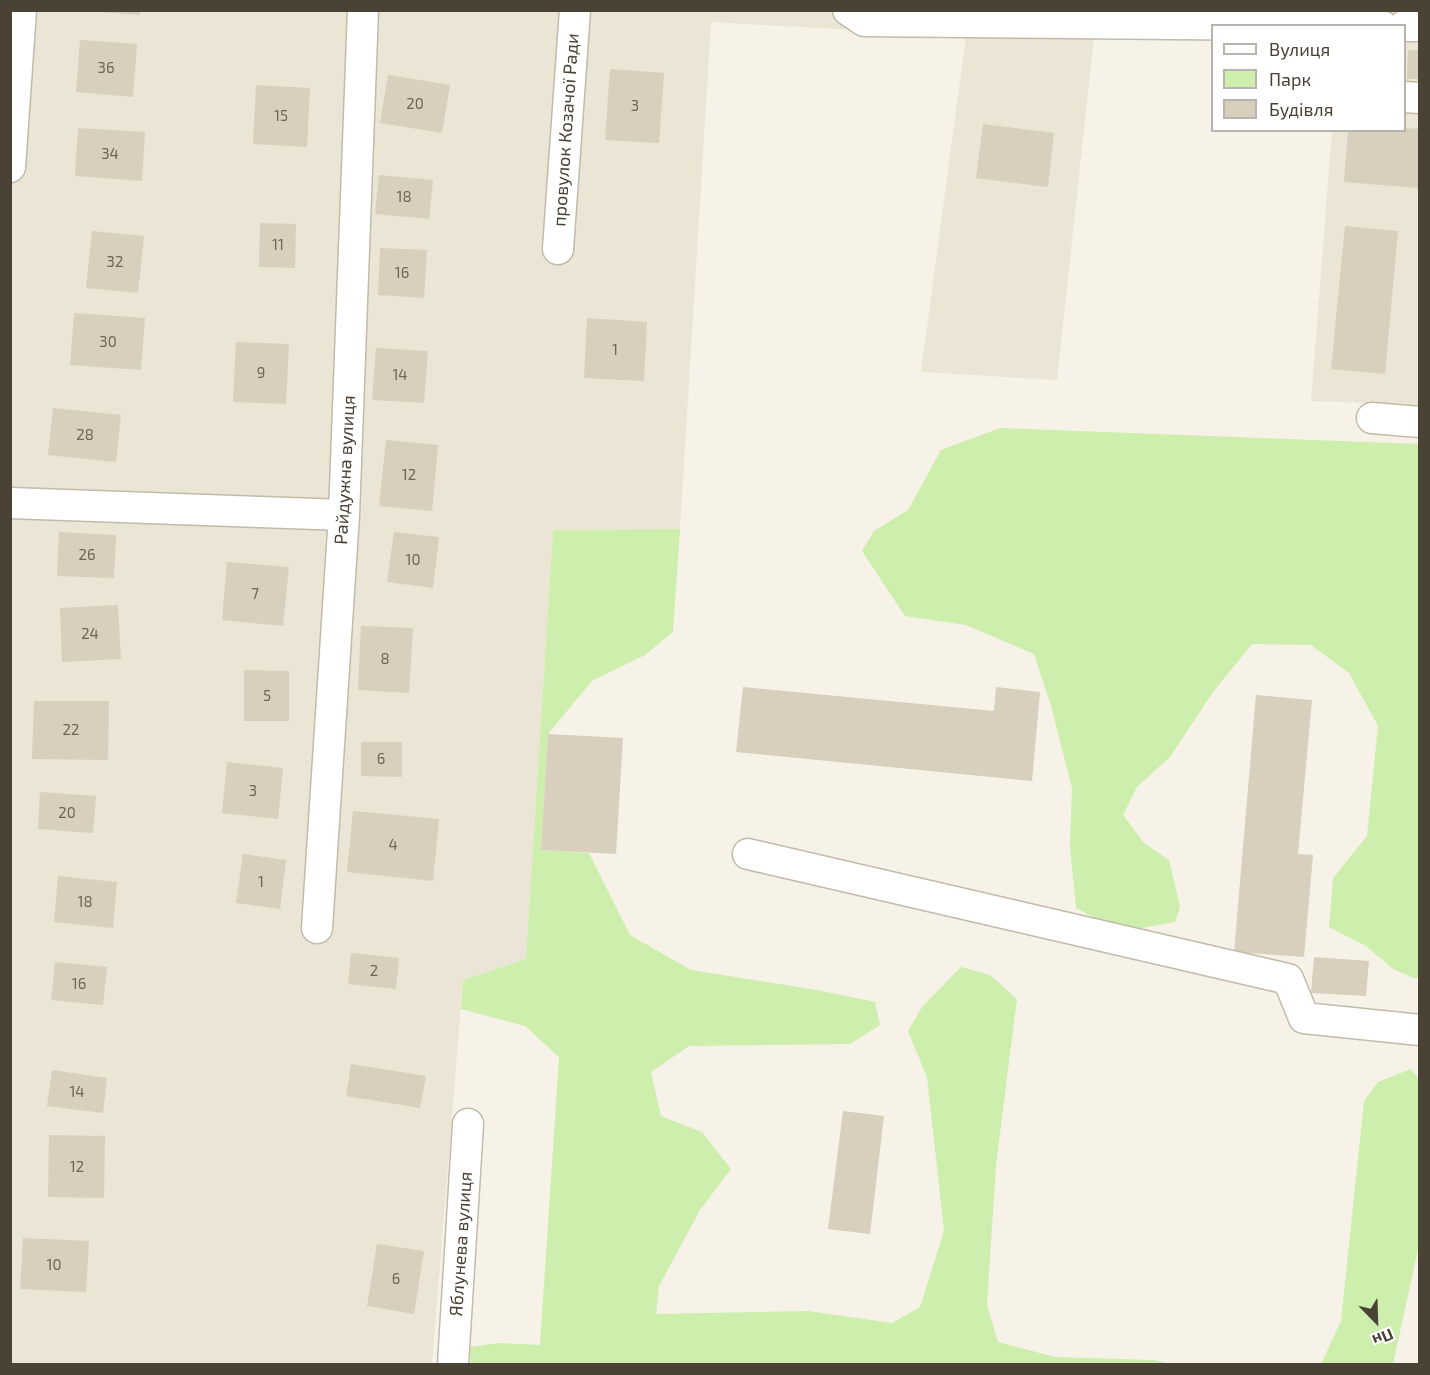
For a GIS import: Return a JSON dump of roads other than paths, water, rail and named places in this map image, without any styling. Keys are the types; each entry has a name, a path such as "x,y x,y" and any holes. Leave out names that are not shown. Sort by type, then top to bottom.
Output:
{"street":[{"path":"10,167 21,10"},
{"name":"Райдужна вулиця","path":"316,928 344,515 363,10"},
{"name":"провулок Козачої Ради","path":"558,249 575,10"},
{"path":"848,10 864,21 1211,24"},
{"path":"1372,418 1419,422"},
{"path":"10,503 344,515"},
{"path":"748,854 1288,979 1304,1018 1419,1030"},
{"name":"Яблунева вулиця","path":"453,1365 468,1124"}]}
